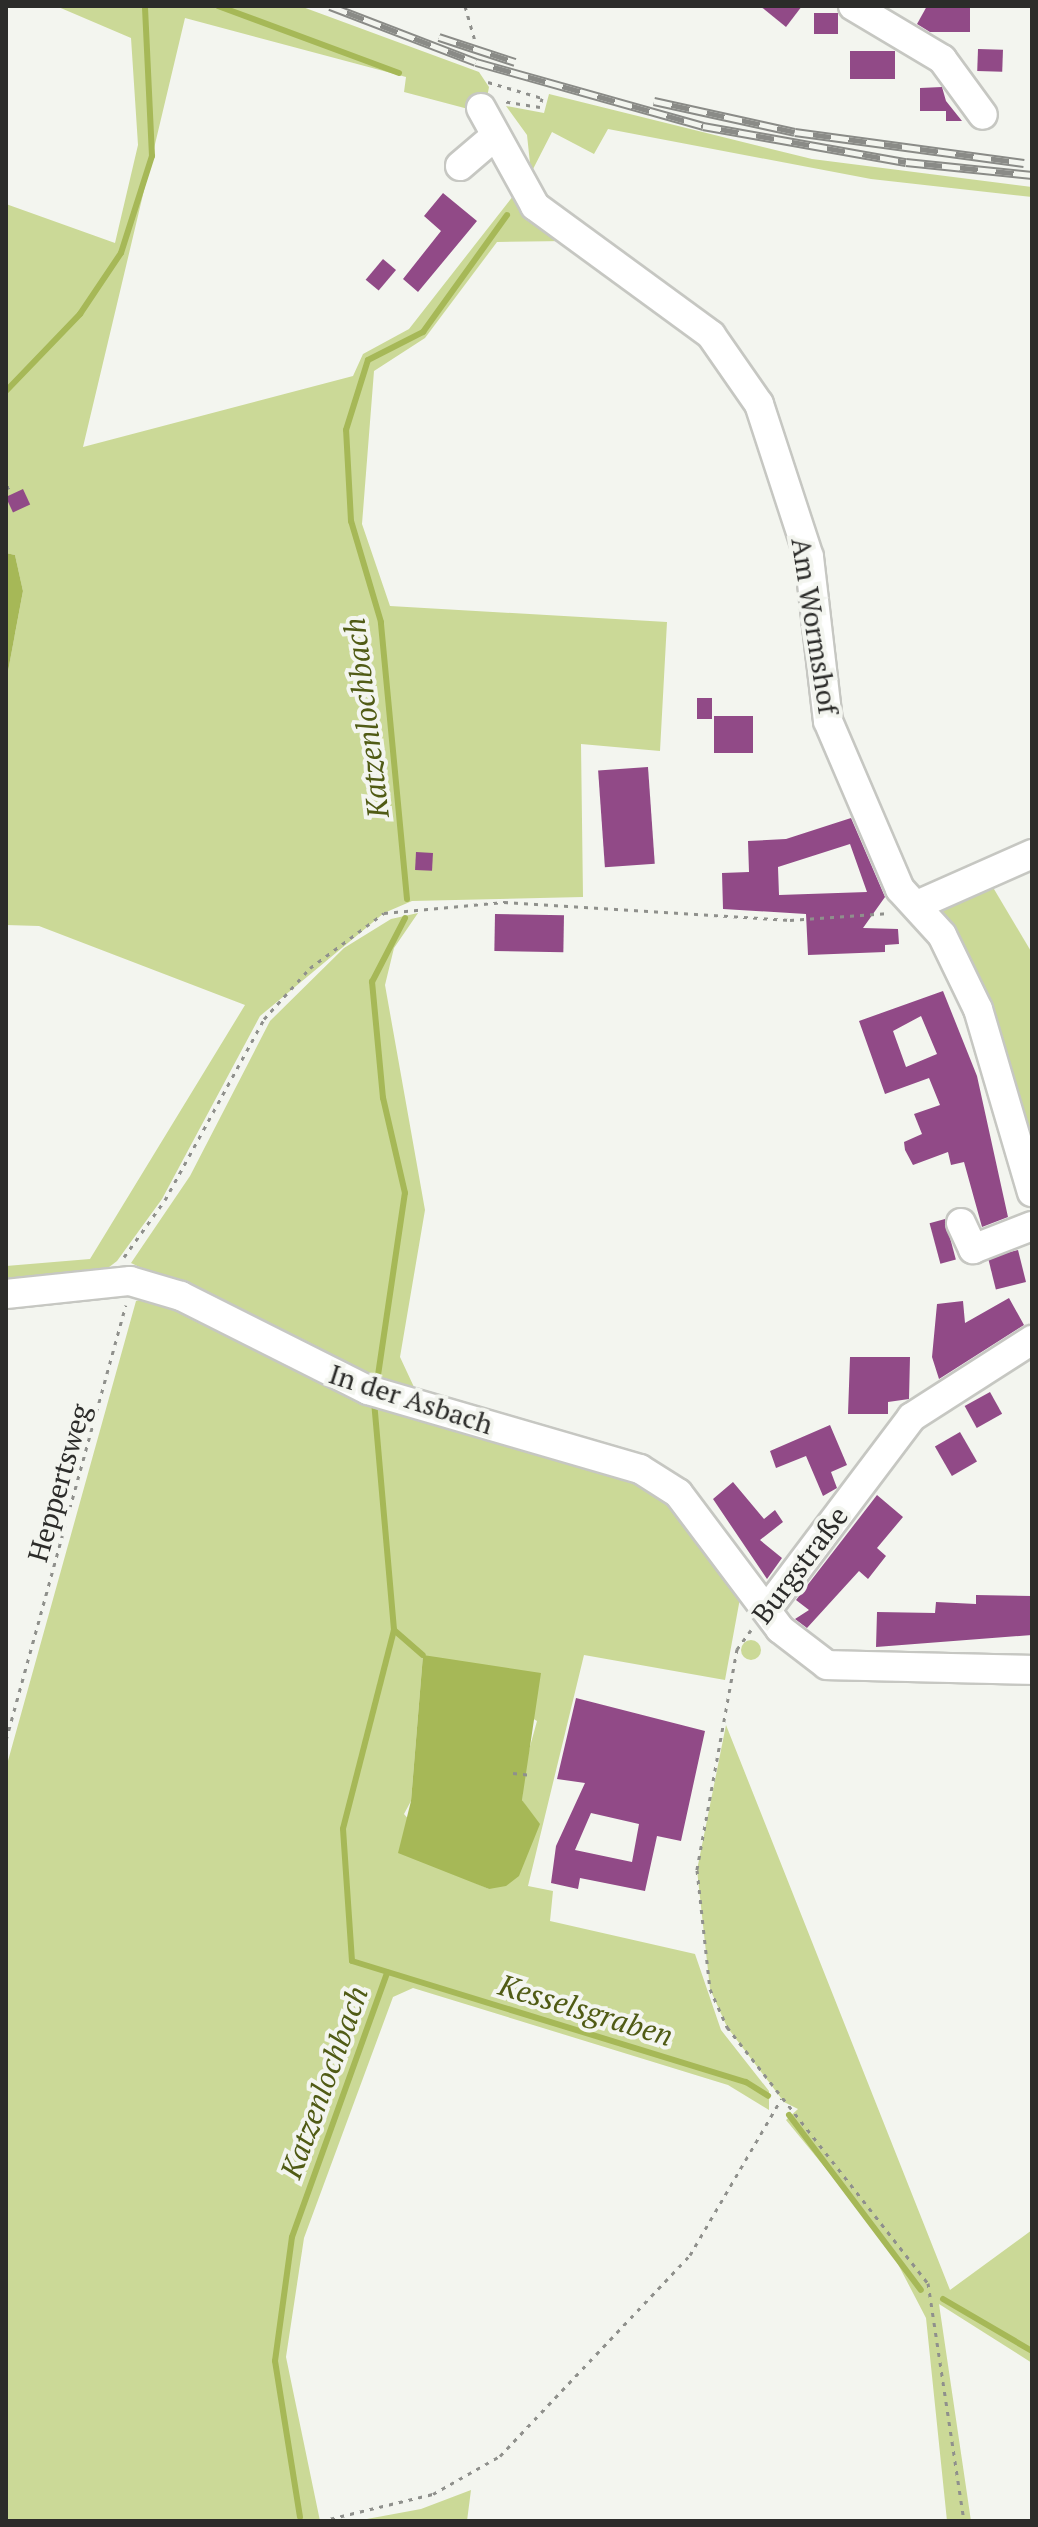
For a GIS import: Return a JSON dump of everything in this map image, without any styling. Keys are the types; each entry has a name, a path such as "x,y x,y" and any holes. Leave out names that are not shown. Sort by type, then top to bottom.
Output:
{"street":[{"path":"853,6 942,59 983,115"},
{"name":"Am Wormshof","path":"490,99 495,136 535,206 711,335 759,404 809,557 828,721 900,889 942,935 978,1009 1032,1192"},
{"path":"460,166 495,136"},
{"path":"917,905 1032,854"},
{"path":"961,1223 973,1249 1032,1226"},
{"name":"In der Asbach","path":"6,1294 130,1281 181,1296 368,1390 655,1476 678,1493 768,1608 780,1629 827,1665 1032,1670"},
{"name":"Burgstraße","path":"768,1608 912,1417 1032,1340"}],"path":[{"path":"465,6 475,40"},
{"path":"542,98 540,107 490,99 542,98"},
{"path":"6,489 12,485"},
{"name":"Heppertsweg","path":"6,1740 118,1348 130,1281 120,1262 172,1188 246,1044 286,991 384,913 412,906 580,903 790,920 882,919 917,905"},
{"name":"Burgstraße","path":"768,1608 737,1649 697,1870 710,1989 727,2027 928,2283 964,2521"},
{"path":"513,1773 532,1775"},
{"path":"321,2521 433,2494 500,2456 690,2255 781,2099"}],"shaded area":[{"path":"56,6 300,6 479,72 489,87 486,103 472,110 404,92 406,77 185,18 83,447 353,376 363,354 409,329 517,191 566,241 497,242 425,338 374,371 362,524 390,606 667,622 660,751 581,744 583,897 412,901 384,913 260,1016 162,1199 117,1261 104,1271 6,1287 6,1266 90,1259 245,1005 39,926 6,925 6,682 23,591 15,555 6,553 6,204 115,243 138,145 131,38"},
{"path":"549,94 812,159 1032,187 1032,197 871,179 608,129 594,154 552,132 531,173 527,135 506,106 544,113"},
{"path":"6,553 15,555 23,591 6,682"},
{"path":"988,879 1032,953 1032,1159 945,929 943,911 953,897"},
{"path":"418,913 394,948 385,985 425,1210 400,1357 420,1400 131,1263 190,1176 270,1021 344,948 391,919"},
{"path":"154,1296 652,1484 741,1593 725,1680 584,1655 528,1886 553,1891 550,1921 695,1954 721,2030 769,2091 769,2110 728,2085 413,1988 393,1997 304,2238 286,2357 320,2521 6,2521 6,1768 136,1301","holes":["423,1655 537,1721 523,1772 522,1800 530,1813 489,1889 457,1875 404,1814 411,1801"]},
{"path":"751,1640 758,1643 761,1650 758,1657 751,1660 744,1657 741,1650 744,1643"},
{"path":"423,1655 541,1673 522,1800 540,1824 519,1876 506,1886 489,1889 398,1853 411,1801"},
{"path":"726,1725 950,2290 1032,2230 1032,2363 939,2304 971,2521 947,2521 926,2318 887,2243 786,2120 798,2109 784,2102 727,2027 710,1989 697,1870"},
{"path":"471,2490 467,2521 356,2521 421,2509"}],"building":[{"path":"760,6 802,6 786,27"},
{"path":"927,6 970,6 970,32 930,32 917,24"},
{"path":"814,13 838,13 838,34 814,34"},
{"path":"978,49 1003,50 1002,72 977,71"},
{"path":"850,51 895,51 895,79 850,79"},
{"path":"942,87 946,101 962,121 946,121 946,111 920,111 920,88"},
{"path":"443,193 477,221 418,292 403,279 441,231 424,216"},
{"path":"383,259 396,270 379,291 366,280"},
{"path":"23,489 30,504 13,512 6,497"},
{"path":"697,698 712,698 712,719 697,719"},
{"path":"714,716 753,716 753,753 714,753"},
{"path":"648,767 655,864 605,867 598,770"},
{"path":"851,818 885,897 863,928 898,929 899,944 885,945 885,952 808,955 806,914 723,909 722,873 749,872 748,841 786,839","holes":["850,844 867,892 779,895 778,867"]},
{"path":"416,852 433,853 432,871 415,870"},
{"path":"495,914 564,915 563,952 494,951"},
{"path":"943,991 977,1076 1008,1217 982,1227 964,1162 951,1165 948,1152 913,1165 904,1142 922,1134 914,1114 940,1105 929,1078 885,1094 859,1021","holes":["921,1016 937,1054 906,1067 893,1031"]},
{"path":"945,1219 956,1260 940,1264 930,1223"},
{"path":"1018,1250 1026,1282 996,1290 988,1257"},
{"path":"1009,1298 1024,1325 939,1379 932,1357 937,1304 963,1301 965,1323"},
{"path":"850,1357 910,1357 909,1399 888,1402 888,1414 848,1414"},
{"path":"990,1392 1002,1414 977,1428 965,1406"},
{"path":"830,1425 847,1465 831,1472 837,1488 823,1496 806,1456 776,1468 770,1451"},
{"path":"960,1432 977,1461 952,1476 935,1446"},
{"path":"733,1482 764,1519 775,1510 783,1522 760,1540 782,1558 767,1579 713,1499"},
{"path":"877,1495 903,1517 877,1548 886,1556 868,1579 859,1571 807,1628 795,1619 809,1610 796,1600"},
{"path":"976,1595 1032,1596 1032,1635 876,1647 877,1612 935,1613 936,1602 976,1604"},
{"path":"576,1698 705,1731 681,1841 657,1836 645,1891 580,1878 578,1889 551,1883 556,1846 585,1783 557,1779","holes":["591,1813 639,1824 632,1862 575,1850"]}],"waterway":[{"path":"6,391 80,314 121,253 152,156 145,6"},
{"name":"Katzenlochbach","path":"218,6 399,73"},
{"name":"Katzenlochbach","path":"407,899 381,622 351,521 346,430 368,360 423,332 507,215"},
{"name":"Katzenlochbach","path":"377,1382 405,1193 383,1098 372,982 405,918"},
{"name":"Katzenlochbach","path":"374,1401 394,1630 343,1829 352,1961 746,2082 768,2096"},
{"path":"394,1630 423,1655"},
{"name":"Katzenlochbach","path":"300,2517 275,2361 292,2237 387,1973"},
{"name":"Kesselsgraben","path":"789,2115 921,2290"},
{"name":"Kesselsgraben","path":"943,2299 1032,2351"}],"railway":[{"path":"330,6 476,62 703,126 906,162 1032,175"},
{"path":"439,37 515,62"},
{"path":"654,101 795,132 1024,163"}]}
